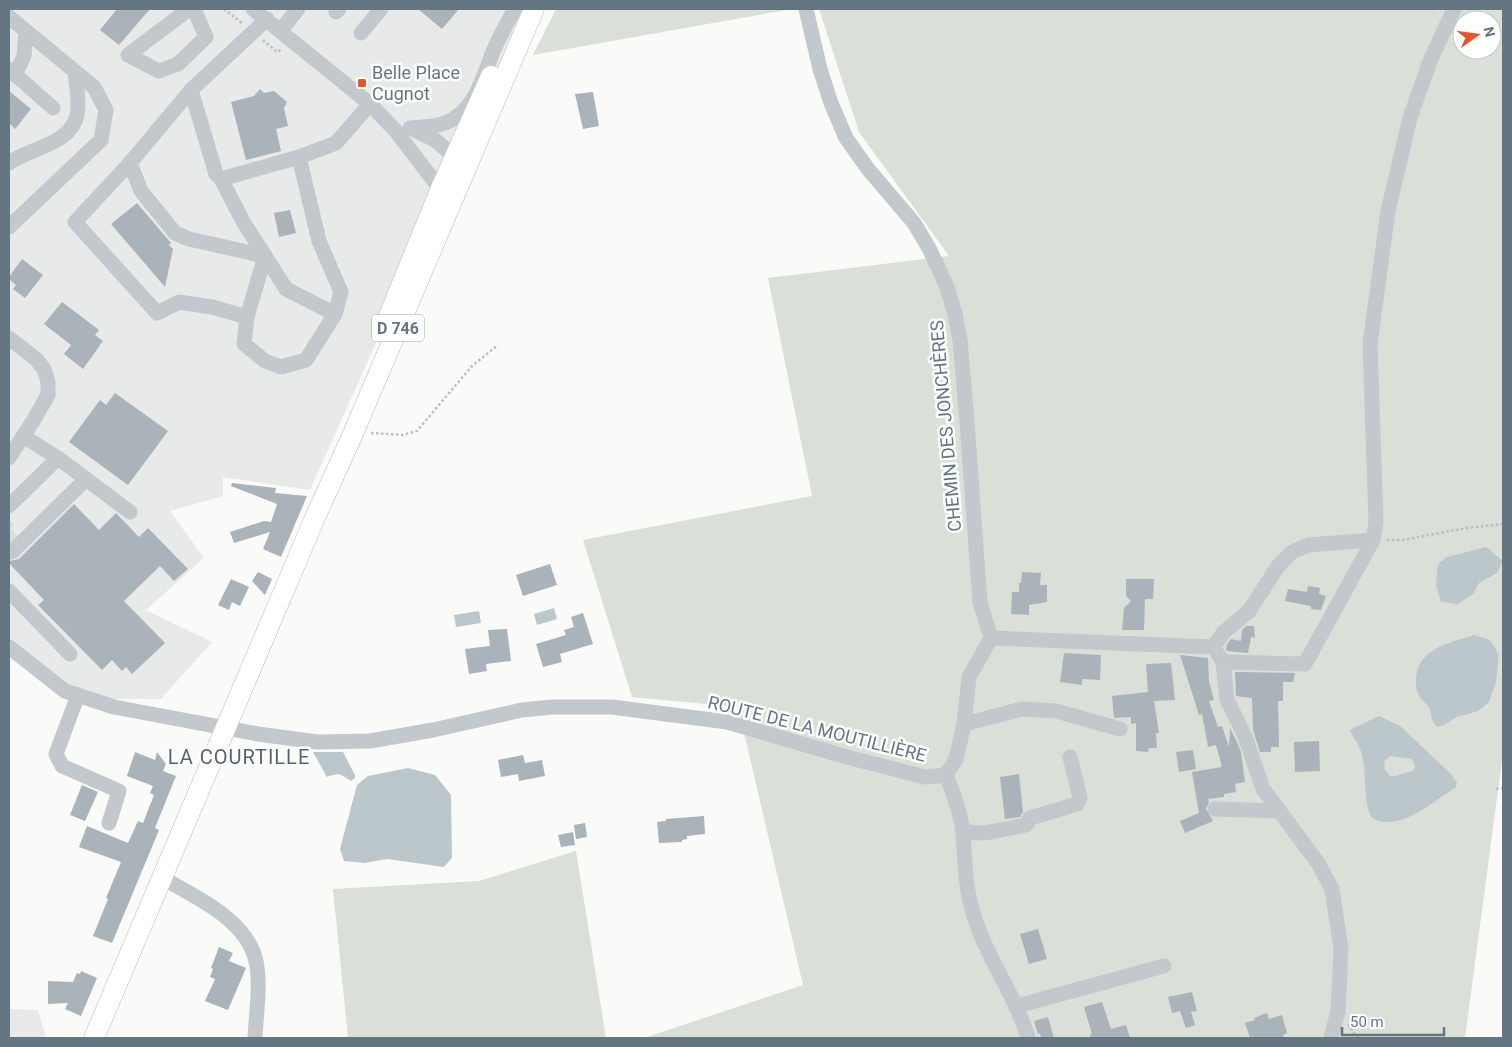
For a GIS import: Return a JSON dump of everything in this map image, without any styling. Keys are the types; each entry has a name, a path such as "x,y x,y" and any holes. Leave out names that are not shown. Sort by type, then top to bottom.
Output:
{"main road":[{"name":"D 746","path":"314,520 348,418 448,183 455,157 521,9"},
{"name":"D 746","path":"94,1038 534,9"}],"street":[{"path":"189,9 128,55 159,71 178,64 206,38 194,9"},
{"path":"254,9 370,104 395,130 434,181 448,183"},
{"path":"281,30 298,9"},
{"path":"361,33 381,9"},
{"path":"410,128 446,123 460,114 476,96 495,47 515,9"},
{"name":"CHEMIN DES JONCHÈRES","path":"806,9 823,78 846,138 868,169 914,223 930,250 947,287 955,314 960,340 966,409 980,602 991,638"},
{"path":"1223,662 1305,664 1373,540 1376,522 1370,344 1388,211 1410,118 1430,61 1454,9"},
{"path":"9,17 94,87 106,110 101,140 9,227"},
{"path":"247,317 212,307 180,302 156,313 75,222 130,163 191,90 267,19"},
{"path":"26,31 24,56 12,72 53,108"},
{"path":"9,164 17,157 60,140 71,127 77,116 75,72"},
{"path":"191,90 216,174 221,179 244,223 265,256 286,288 335,314"},
{"path":"370,104 410,128 435,140 455,157"},
{"path":"221,179 299,157 336,143 370,104"},
{"path":"403,316 416,267 448,183 463,157 480,135"},
{"path":"265,256 247,317 244,344 265,361 282,366 306,360 335,314 341,292 319,241 299,157"},
{"path":"130,163 142,191 175,233 189,239 265,256"},
{"path":"9,338 36,358 44,368 48,382 48,395 9,458"},
{"path":"23,436 58,458 130,512"},
{"path":"9,506 58,458"},
{"path":"12,552 86,479"},
{"path":"1213,647 1224,632 1248,611 1278,566 1292,552 1308,546 1373,540"},
{"path":"9,591 70,654"},
{"path":"991,638 1213,647"},
{"name":"ROUTE DE LA MOUTILLIÈRE","path":"9,648 65,691 114,707 258,734 317,742 370,741 433,730 522,710 552,707 612,707 727,722 847,757 925,777 946,775 956,759 964,724 969,677 991,638"},
{"path":"1213,647 1223,662 1227,700 1244,736 1263,789 1318,862 1332,890 1341,957 1338,1011 1330,1038"},
{"path":"78,695 56,754 62,766 119,791 109,823"},
{"path":"964,724 1022,709 1056,711 1120,729"},
{"path":"963,832 985,833 1026,825 1030,818 1077,804 1080,798 1070,757"},
{"path":"946,775 955,795 963,832 965,876 973,912 984,942 1016,1006 1028,1038"},
{"path":"1215,809 1280,811"},
{"path":"162,878 207,903 233,923 248,940 256,960 255,1038"},
{"path":"1016,1006 1164,966"}],"path":[{"path":"224,9 277,52 283,49"},
{"path":"352,436 370,433 402,435 417,431 472,366 498,345"},
{"path":"1373,540 1403,540 1466,528 1503,524"},
{"path":"1496,789 1503,788"}],"shaded area":[{"path":"9,9 526,9 310,490 223,477 223,496 170,511 204,558 146,610 212,642 161,699 68,699 9,649"},
{"path":"556,9 792,9 533,55"},
{"path":"819,9 1436,9 1439,11 1442,9 1503,9 1503,753 1465,1038 644,1038 803,985 738,707 632,697 583,540 812,496 768,278 949,256 859,132"},
{"path":"9,519 14,525 11,529 18,536 9,547"},
{"path":"1486,547 1503,561 1497,573 1479,583 1473,594 1458,604 1441,602 1436,584 1438,564 1447,557"},
{"path":"554,608 557,619 537,625 534,614"},
{"path":"479,611 481,623 456,627 454,615"},
{"path":"1474,635 1490,640 1499,655 1496,682 1489,702 1478,711 1457,717 1437,727 1428,706 1417,692 1416,678 1418,668 1429,653 1437,648"},
{"path":"1379,716 1400,726 1451,774 1457,783 1455,788 1409,817 1393,822 1375,820 1371,817 1367,804 1361,751 1350,730","holes":["1390,756 1412,759 1415,766 1413,771 1391,777 1385,770 1384,761"]},
{"path":"313,752 343,752 355,778 351,781 337,774 327,777"},
{"path":"408,768 435,775 451,795 452,858 444,867 387,859 364,863 344,861 340,849 357,785 368,776"},
{"path":"576,851 606,1038 348,1038 333,889 479,881"},
{"path":"9,1009 38,1010 46,1038 9,1038"}],"building":[{"path":"117,9 150,9 119,45 100,30"},
{"path":"418,9 459,9 442,29"},
{"path":"260,89 264,93 274,91 287,102 284,108 288,126 276,129 281,151 246,160 231,102 254,96"},
{"path":"9,91 31,109 15,129 9,123"},
{"path":"593,92 599,126 583,129 575,94"},
{"path":"137,203 171,243 169,245 173,249 165,287 111,224"},
{"path":"290,210 296,233 279,237 274,213"},
{"path":"22,259 43,275 25,298 13,289 16,285 9,279"},
{"path":"62,302 99,330 95,335 103,341 83,369 64,354 71,345 44,324"},
{"path":"115,393 168,431 128,485 69,442 100,400 106,405"},
{"path":"232,483 276,488 275,493 307,496 281,557 263,549 270,532 234,543 230,532 264,521 271,522 277,504 231,486"},
{"path":"74,504 99,530 116,513 139,537 148,528 188,569 174,581 160,566 124,601 165,643 132,674 126,667 122,671 112,660 102,670 38,605 44,600 9,563 19,559"},
{"path":"550,564 557,585 523,596 516,575"},
{"path":"258,572 272,579 265,595 252,581"},
{"path":"1022,572 1041,573 1040,585 1047,585 1047,602 1029,605 1029,615 1011,614 1012,592 1019,592"},
{"path":"231,579 249,587 240,606 232,602 229,610 218,605"},
{"path":"1126,579 1154,579 1153,599 1145,599 1144,630 1122,630 1124,608 1131,601 1126,596"},
{"path":"1308,586 1320,588 1319,594 1326,596 1321,610 1285,601 1288,589 1307,592"},
{"path":"583,613 593,644 560,654 562,662 543,667 536,644 566,635 564,630 574,627 571,617"},
{"path":"1246,626 1254,626 1255,638 1251,637 1248,653 1227,651 1227,644 1231,639 1241,641 1242,630"},
{"path":"507,629 511,661 486,664 487,671 469,674 465,649 490,646 488,630"},
{"path":"1064,653 1101,655 1100,680 1082,679 1082,685 1060,682"},
{"path":"1180,655 1208,658 1209,682 1214,700 1209,701 1218,727 1222,726 1229,747 1230,728 1236,740 1241,752 1245,782 1235,784 1236,792 1224,794 1224,797 1208,799 1209,802 1206,809 1213,821 1185,833 1180,821 1199,813 1192,772 1222,767 1216,745 1208,747 1202,714 1199,715"},
{"path":"1171,663 1175,700 1154,701 1159,733 1156,733 1157,748 1149,748 1148,752 1136,751 1136,723 1131,724 1131,717 1114,718 1112,696 1148,692 1146,664"},
{"path":"1235,672 1295,673 1293,682 1283,682 1283,701 1278,701 1279,747 1271,747 1271,752 1260,752 1253,730 1252,698 1236,696"},
{"path":"1319,741 1320,771 1295,772 1294,742"},
{"path":"1193,750 1196,769 1179,772 1176,752"},
{"path":"135,752 155,760 157,752 166,764 163,771 176,776 155,828 159,830 112,943 93,936 121,862 79,847 87,826 128,843 138,821 143,823 154,795 150,793 153,786 127,776"},
{"path":"523,755 525,763 542,760 545,776 519,781 518,774 501,777 498,760"},
{"path":"1019,774 1023,812 1020,817 1005,819 1000,777"},
{"path":"82,785 98,792 85,821 70,815"},
{"path":"704,816 705,834 687,836 687,839 682,840 682,842 659,843 657,822 666,821 666,819"},
{"path":"585,823 587,837 576,839 574,825"},
{"path":"573,832 575,845 561,847 558,835"},
{"path":"1038,929 1047,959 1029,964 1020,934"},
{"path":"219,947 233,953 229,961 246,968 228,1010 205,1001 215,979 210,977 213,969 211,968"},
{"path":"81,971 97,978 81,1016 65,1009 68,1003 48,1004 48,981 73,982 77,973 80,974"},
{"path":"1192,992 1197,1011 1191,1012 1195,1025 1186,1028 1180,1011 1172,1013 1168,997"},
{"path":"1102,1002 1111,1029 1126,1025 1130,1038 1090,1038 1092,1034 1084,1007"},
{"path":"1267,1013 1269,1019 1282,1015 1287,1033 1283,1035 1284,1038 1250,1038 1245,1023"},
{"path":"1048,1017 1054,1038 1041,1038 1034,1021"}],"place":[{"name":"Belle Place Cugnot","path":"362,83"}],"district":[{"name":"LA COURTILLE","path":"239,757"}]}
